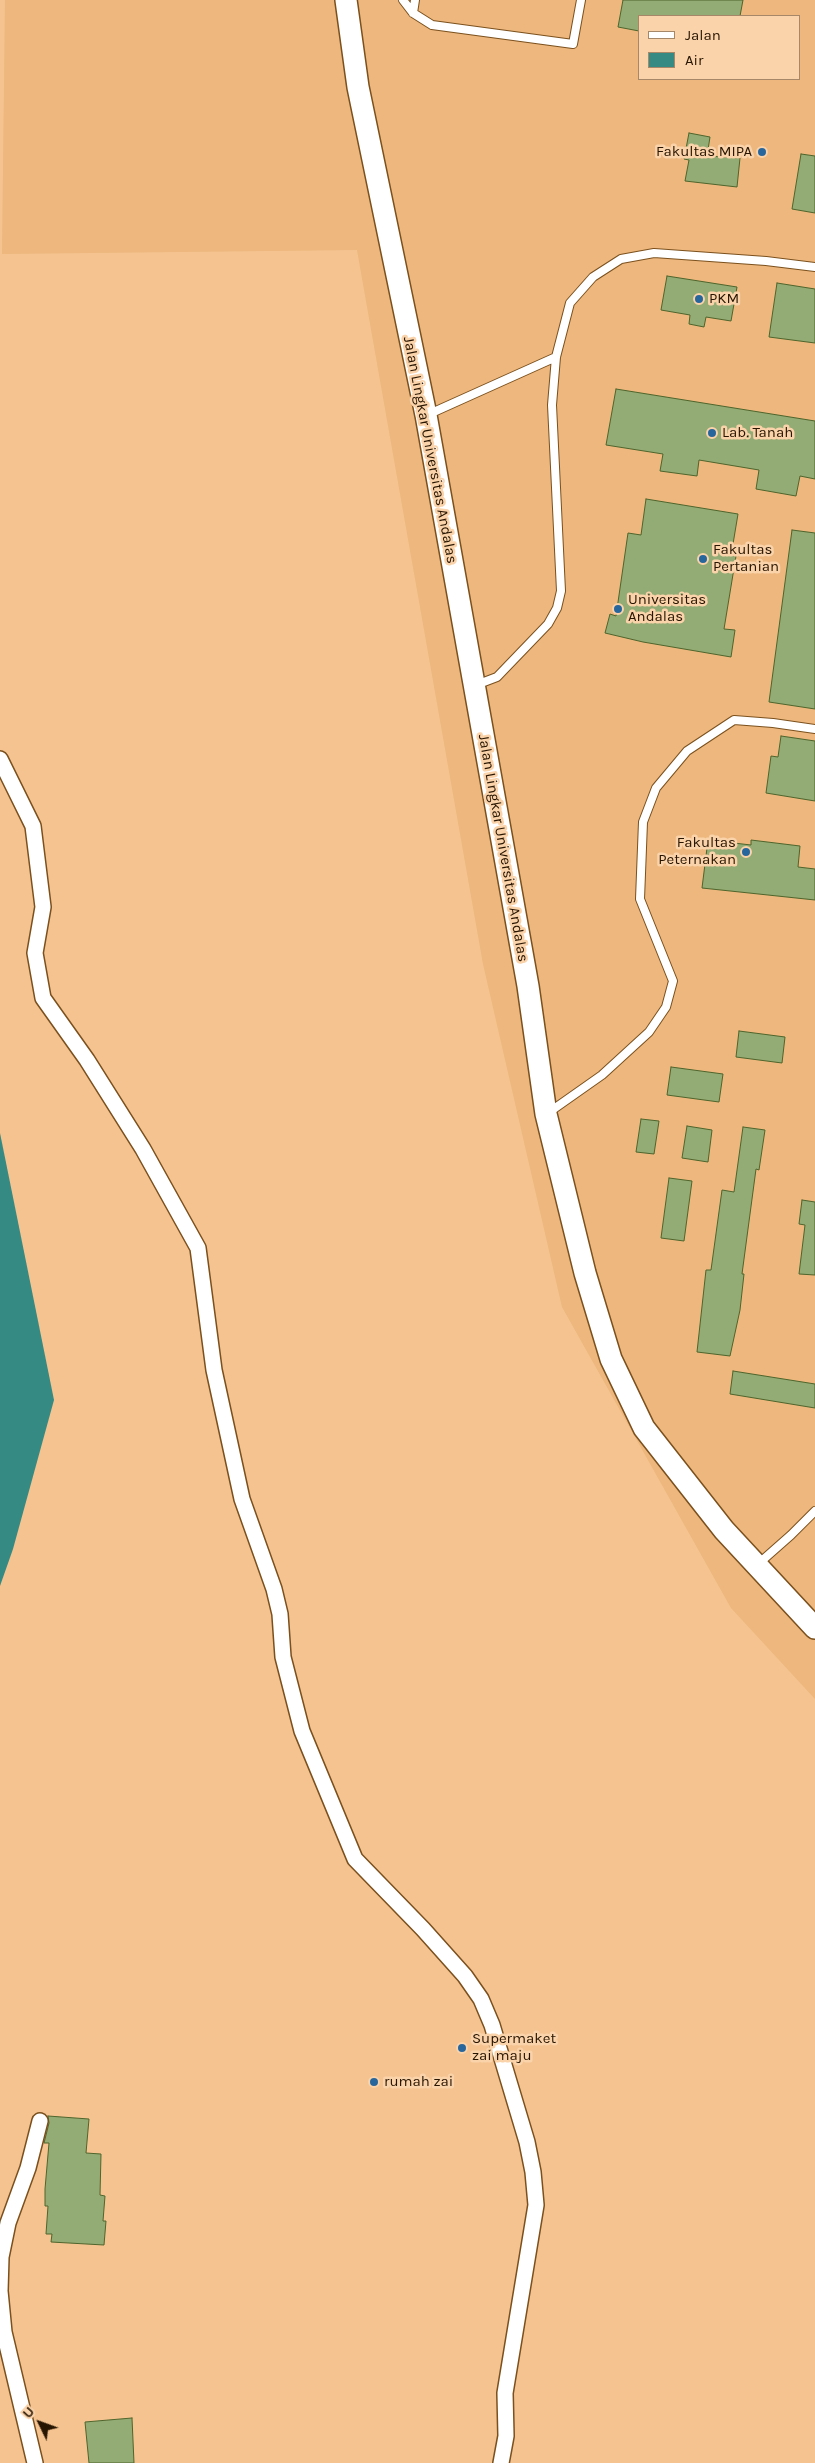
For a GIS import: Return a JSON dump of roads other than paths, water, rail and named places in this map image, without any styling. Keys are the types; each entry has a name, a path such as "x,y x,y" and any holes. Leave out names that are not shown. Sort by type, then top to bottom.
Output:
{"street":[{"name":"Jalan Lingkar Universitas Andalas","path":"346,0 358,87 426,415 528,986 546,1114 585,1272 611,1359 644,1428 756,1566 815,1628"},
{"path":"0,759 33,826 43,907 35,952 43,998 87,1060 143,1149 198,1248 214,1370 242,1499 274,1589 280,1614 283,1658 302,1731 355,1859 423,1929 465,1976 481,1999 492,2025 527,2142 533,2172 536,2205 505,2393 506,2436 501,2463"},
{"path":"35,2463 4,2332 0,2291 1,2257 8,2223 28,2168 40,2121"}],"lane":[{"path":"403,0 413,13 432,25 573,44 581,0"},
{"path":"413,13 415,0"},
{"path":"474,685 497,677 548,624 558,608 561,591 552,405 556,357 570,303 593,277 621,260 654,254 766,261 815,267"},
{"path":"426,415 556,357"},
{"path":"546,1114 602,1075 649,1032 666,1007 673,982 640,899 644,822 656,788 687,752 734,720 815,729"},
{"path":"756,1566 791,1535 815,1510"}],"water":[{"path":"0,1133 54,1400 13,1549 0,1586"}],"place":[{"name":"Fakultas MIPA","path":"762,152"},
{"name":"PKM","path":"699,299"},
{"name":"Lab. Tanah","path":"712,433"},
{"name":"Fakultas Pertanian","path":"703,559"},
{"name":"Universitas Andalas","path":"618,609"},
{"name":"Fakultas Peternakan","path":"746,852"},
{"name":"Supermaket zai maju","path":"462,2048"},
{"name":"rumah zai","path":"374,2082"}]}
